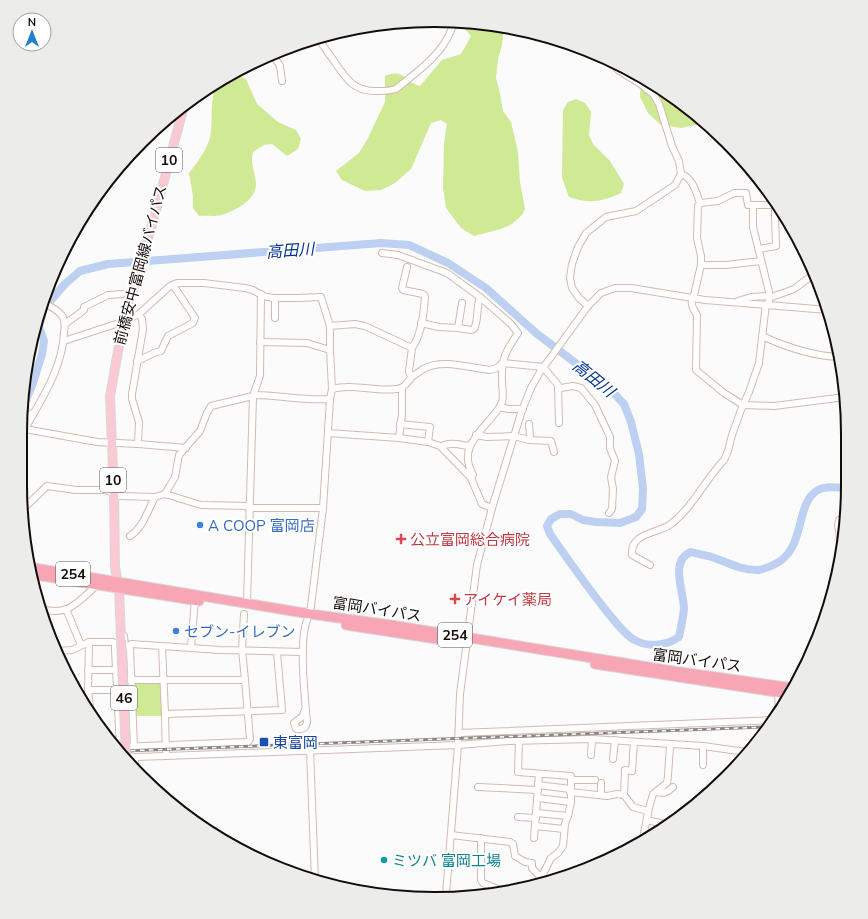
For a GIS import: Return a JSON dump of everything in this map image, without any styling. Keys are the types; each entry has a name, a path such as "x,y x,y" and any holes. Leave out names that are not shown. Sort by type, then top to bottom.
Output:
{"highway":[{"name":"富岡バイパス","path":"36,569 195,600 787,687"},
{"name":"富岡バイパス","path":"38,575 97,585 118,585 247,602 309,616"},
{"name":"富岡バイパス","path":"467,640 672,677 783,693"}],"main road":[{"name":"前橋安中富岡線バイパス","path":"118,585 115,568 116,494 110,396 122,329 182,115"},
{"name":"46","path":"118,585 120,628 118,642 125,749"}],"street":[{"path":"322,43 345,78 352,84 360,89 391,91 396,89 424,66 441,49 448,40 452,28"},
{"path":"275,59 280,66 282,81"},
{"path":"588,306 579,298 572,288 570,278 572,264 578,248 586,234 606,217 636,211 675,185 681,174 679,161 672,146 660,104 654,96 633,79"},
{"path":"681,174 686,176 692,184 700,203 698,206 697,238 701,256 701,265 694,295 691,299 692,308 697,315 696,370 724,393 743,405 774,406 839,398"},
{"path":"700,203 718,201 734,193 746,193 748,205 771,206"},
{"path":"650,565 632,554 637,540 644,534 669,526 679,517 724,460 758,363 769,301 759,249 753,228 753,206"},
{"path":"759,249 776,246 776,215"},
{"path":"382,253 398,255 447,273 480,297 511,324 518,333 506,351 502,363 503,400 500,407 476,435 469,446 468,464 474,475 471,478"},
{"path":"701,265 726,265 761,261"},
{"path":"407,268 402,288 403,290 424,294 425,296 421,323 416,343 412,348 409,371 412,377"},
{"path":"769,301 794,289 810,277"},
{"path":"64,341 115,325 139,314 173,285 192,282 209,283 213,285 245,288 263,296 275,298 321,297 330,326 332,389 330,399 323,508 303,650 305,709"},
{"path":"138,361 161,351 168,336 193,323 194,318 173,285"},
{"path":"446,892 459,733 460,694 477,565 492,508 523,409 531,388 548,359 588,306 601,293 615,288 630,288 691,299 735,302 769,301 821,309"},
{"path":"65,324 84,310 84,306 108,294 122,294"},
{"path":"247,602 254,396 260,376 261,294"},
{"path":"421,323 438,327 474,329 476,326 480,297"},
{"path":"275,298 275,318"},
{"path":"458,328 462,303"},
{"path":"27,426 52,380 64,341 65,324 62,315 48,306"},
{"path":"138,444 139,422 132,399 132,394 143,329 142,320 139,314"},
{"path":"330,326 355,324 366,326 412,348"},
{"path":"762,336 806,352 826,357 833,357"},
{"path":"260,342 307,343 330,350"},
{"path":"502,363 543,367 558,385 559,423"},
{"path":"332,389 348,387 382,389 402,388 412,377 423,369 438,364 450,364 490,370 497,368 502,363"},
{"path":"558,390 573,386 581,388 595,405 610,437 610,448 615,461 611,477 613,489 612,509 609,513"},
{"path":"399,438 402,414 402,388"},
{"path":"165,494 175,477 179,455 200,431 210,406 254,396 269,395 320,400 330,399"},
{"path":"500,407 508,409 523,409"},
{"path":"28,416 35,412"},
{"path":"400,424 430,427 428,442"},
{"path":"529,424 529,440"},
{"path":"27,432 97,442 186,448"},
{"path":"328,433 399,438 428,442 441,447 471,478 482,504 492,508"},
{"path":"476,435 487,437 514,436 529,440 551,441 554,452"},
{"path":"441,447 443,445 450,444 469,446"},
{"path":"28,504 47,486 76,490 104,490 116,494 155,497 165,494 201,505 323,508"},
{"path":"130,536 136,531 145,518 155,497"},
{"path":"839,520 839,529"},
{"path":"47,611 66,609 97,585"},
{"path":"191,647 195,600"},
{"path":"66,609 81,646"},
{"path":"123,748 248,742 250,739 242,650 244,614"},
{"path":"120,628 124,636 125,645 130,649 134,747"},
{"path":"89,642 89,700"},
{"path":"62,651 72,650 89,642 118,642 117,690 119,742"},
{"path":"128,647 131,644 277,652 303,650"},
{"path":"162,646 166,756"},
{"path":"165,714 282,710 277,652"},
{"path":"88,670 117,670"},
{"path":"131,680 245,680"},
{"path":"88,690 117,690"},
{"path":"778,692 778,701"},
{"path":"459,733 766,720"},
{"path":"131,757 592,739 703,746 742,751"},
{"path":"591,755 592,739"},
{"path":"613,759 615,740"},
{"path":"519,741 518,772 571,776 571,802 564,829 563,846 558,854 551,858 542,877"},
{"path":"634,742 632,771 625,770 624,795 633,807 648,811"},
{"path":"644,833 653,794 667,783 670,745"},
{"path":"703,746 703,766"},
{"path":"310,750 314,873"},
{"path":"736,750 739,754"},
{"path":"534,838 539,774"},
{"path":"571,780 598,781 601,795"},
{"path":"657,792 669,792 673,787"},
{"path":"478,788 538,788 570,790 611,796 617,794 624,795"},
{"path":"538,798 571,802"},
{"path":"518,817 568,816"},
{"path":"647,820 661,823"},
{"path":"535,826 564,829"},
{"path":"451,835 510,842 513,844 515,856 524,862 532,863 532,868 538,878"},
{"path":"481,838 481,880 483,883 494,888"}],"green space":[{"path":"464,28 503,33 496,78 503,111 511,122 518,152 520,182 525,209 522,215 512,224 501,229 474,236 461,228 446,208 443,188 444,144 447,124 441,120 431,123 411,169 395,183 381,190 365,191 342,180 336,171 359,153 368,138 385,102 385,76 392,74 401,75 420,86 442,60 461,54 471,36"},
{"path":"240,77 246,79 257,104 278,122 296,130 301,139 298,149 287,156 272,144 264,145 253,152 252,164 256,183 253,195 249,200 238,208 221,215 199,216 193,208 193,196 189,173 204,152 210,138 214,93"},
{"path":"641,84 682,111 698,124 681,128 661,125 648,113 640,97"},
{"path":"576,99 585,103 591,112 589,135 593,144 610,161 624,184 621,193 595,201 583,201 569,197 562,178 563,110 568,102"},
{"path":"135,683 159,683 161,685 161,716 134,716 133,686"}],"waterway":[{"name":"高田川","path":"49,302 65,284 80,271 108,264 381,243 409,245 448,263 486,288 536,333 611,390 624,404 631,422 639,454 643,489 642,509 636,517 620,523 596,522 583,520 571,514 560,514 551,519 547,526 550,534 578,574 608,613 626,634 644,644 662,644 679,637 684,609 679,569 684,556 691,552 712,557 741,568 753,570 759,570 773,565 784,558 791,549 796,539 806,505 811,496 821,488 841,488"},
{"name":"高田川","path":"29,393 42,354 44,341 40,331"}],"railway":[{"path":"126,751 761,727"}],"place":[{"name":"A COOP 富岡店","path":"200,525"},
{"name":"公立富岡総合病院","path":"401,539"},
{"name":"アイケイ薬局","path":"455,599"},
{"name":"セブン-イレブン","path":"176,631"},
{"name":"東富岡","path":"264,742"},
{"name":"ミツバ 富岡工場","path":"384,860"}]}
